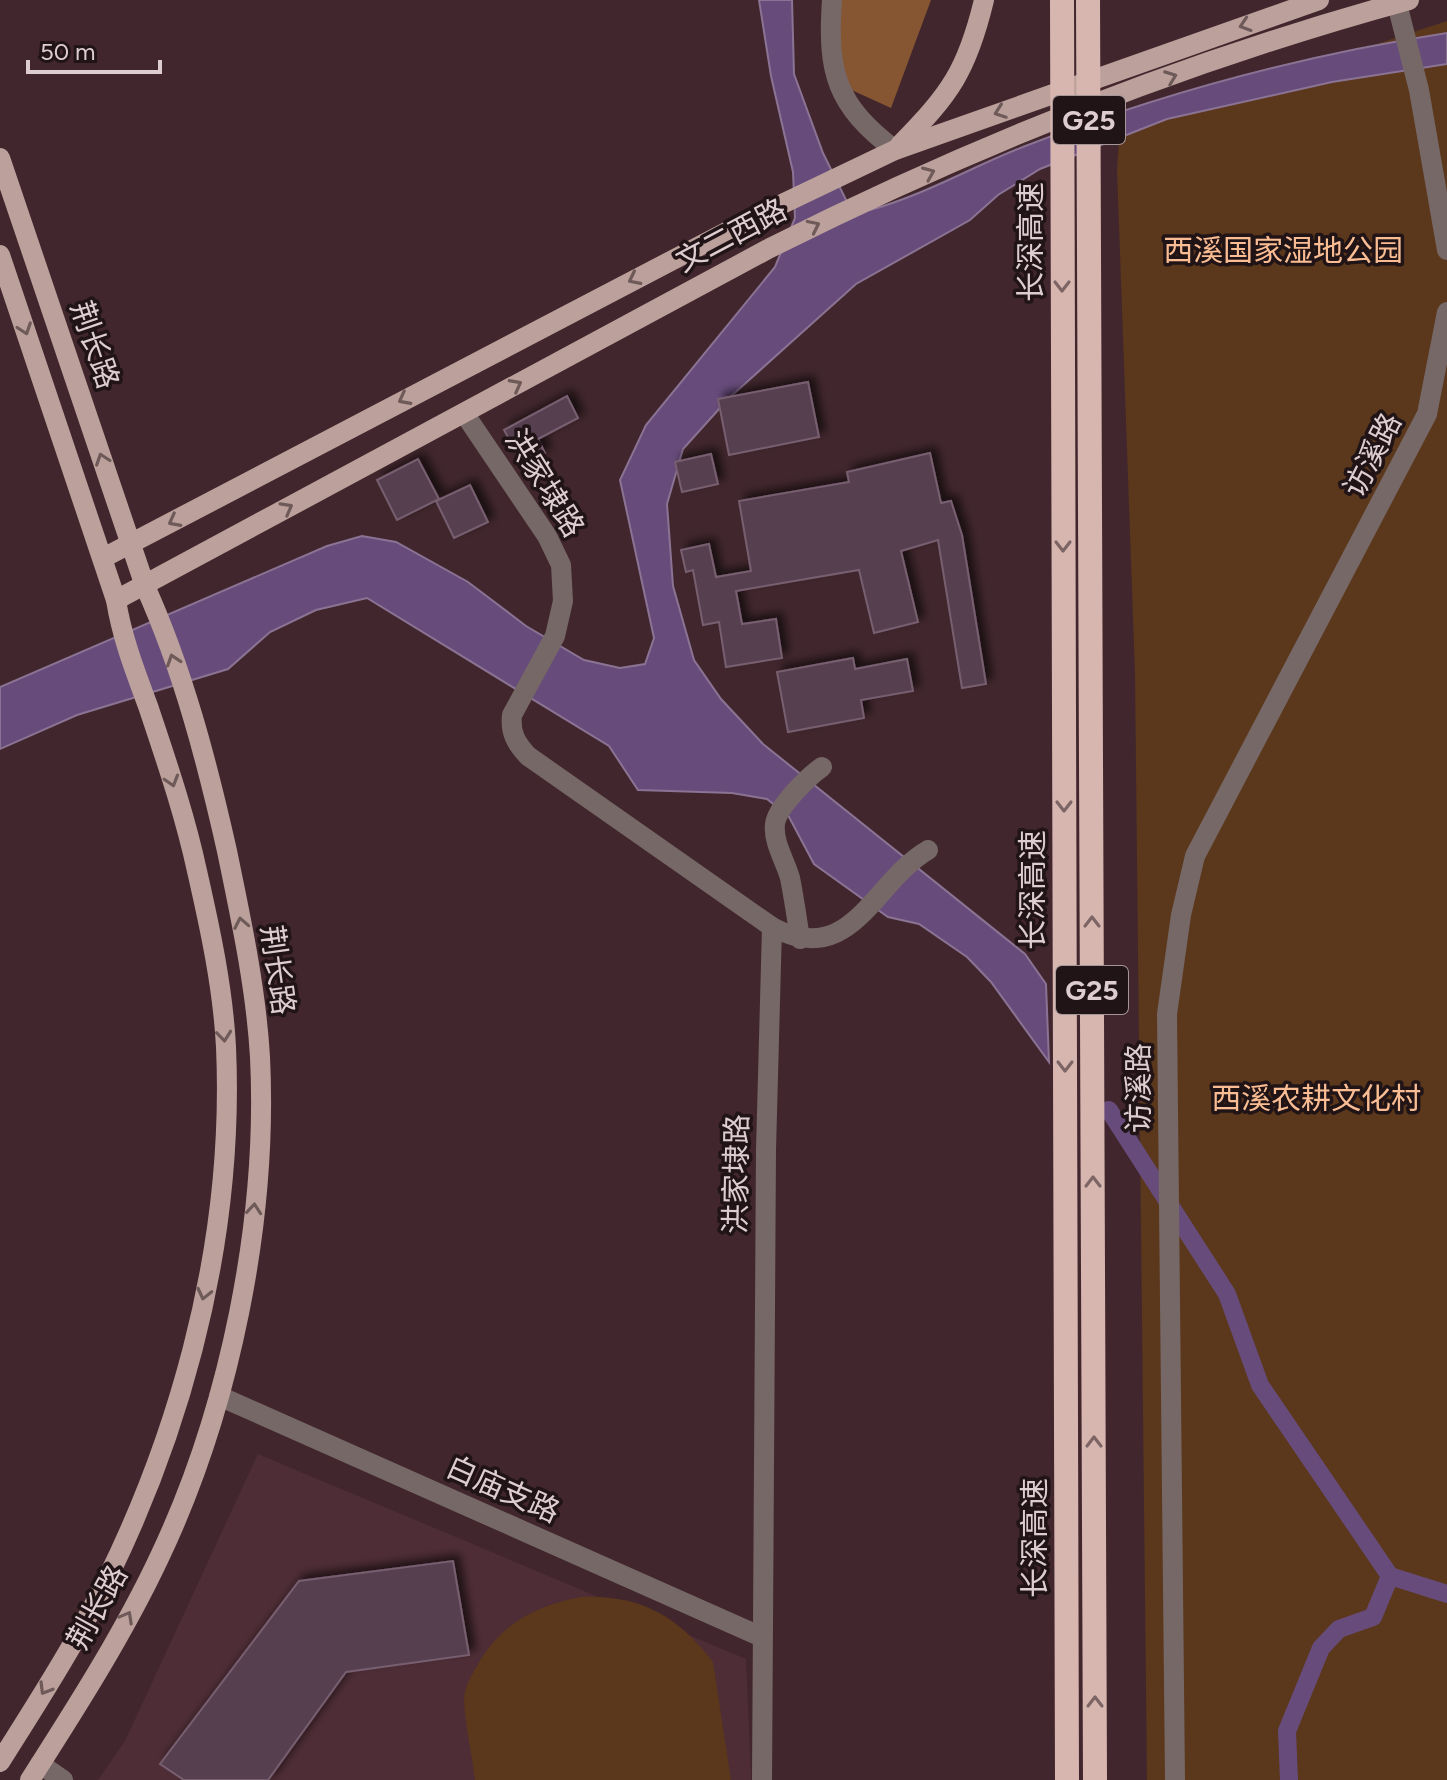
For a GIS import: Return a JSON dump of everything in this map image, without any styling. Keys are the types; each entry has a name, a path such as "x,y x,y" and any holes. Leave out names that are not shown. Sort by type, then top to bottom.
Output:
{"highway":[{"name":"长深高速","path":"1062,0 1067,1780"},
{"name":"长深高速","path":"1088,0 1095,1780"}],"main road":[{"path":"895,150 942,102 972,49 984,0"},
{"path":"895,150 1308,1"},
{"name":"文二西路","path":"116,600 770,248 858,204 991,147 1196,67 1401,1"},
{"name":"文二西路","path":"103,558 753,218 895,150"},
{"name":"荆长路","path":"0,158 145,586 160,620 211,778 251,970 260,1059 255,1206 248,1258 219,1396 160,1557 35,1772"},
{"name":"荆长路","path":"0,255 103,558 116,600 122,634 148,707 197,868 226,1047 224,1140 215,1249 183,1385 152,1477 80,1631 0,1762"}],"street":[{"path":"832,0 836,83 864,127 895,150"},
{"path":"1401,1 1447,250"},
{"name":"访溪路","path":"1175,1780 1167,1014 1181,915 1195,856 1427,414 1447,312"},
{"name":"洪家埭路","path":"464,413 547,536 561,565 563,601 555,636 518,702 511,728 516,743 528,756 772,927 762,1780"},
{"path":"800,939 789,875 780,852 775,824 778,815 816,771"},
{"path":"772,927 800,939 821,939 862,916 920,854"},
{"name":"白庙支路","path":"219,1396 762,1637"},
{"path":"35,1772 63,1780"}],"shaded area":[{"path":"759,0 792,0 794,74 823,153 847,202 870,210 1028,145 1182,93 1340,52 1447,33 1447,64 1332,82 1167,119 1040,169 998,195 970,220 856,284 728,399 683,449 667,504 673,586 694,660 721,699 763,744 1025,954 1046,984 1049,1062 991,982 967,957 919,924 888,917 814,864 789,817 767,799 732,793 638,790 609,746 367,598 316,610 270,632 228,669 77,715 0,749 0,687 327,546 362,536 396,542 468,582 526,626 584,660 620,668 645,664 654,638 620,480 646,425 775,267 795,218 793,172 771,76"},
{"path":"833,0 931,0 891,108 836,83"},
{"path":"258,1454 746,1659 751,1780 98,1780 125,1741"}],"green space":[{"name":"西溪国家湿地公园","path":"1447,21 1447,1780 1147,1780 1135,673 1117,169 1120,128"},
{"path":"581,1597 621,1600 656,1611 685,1632 713,1662 731,1780 475,1780 464,1700 475,1670 496,1639 520,1619 549,1605"}],"building":[{"path":"808,382 819,437 729,455 718,399"},
{"path":"567,396 578,418 538,439 545,453 523,465 504,430"},
{"path":"930,453 941,503 951,501 962,535 986,684 962,688 938,540 901,551 918,622 874,633 859,570 736,591 742,624 776,619 782,658 726,667 719,622 703,625 693,570 686,572 681,550 709,544 716,577 751,571 739,501 849,482 847,472"},
{"path":"711,454 718,484 682,492 675,462"},
{"path":"418,459 439,499 397,520 377,480"},
{"path":"470,485 488,522 454,538 436,501"},
{"path":"853,658 855,669 907,659 913,691 861,700 864,718 788,732 777,672"},
{"path":"453,1561 469,1655 346,1672 268,1780 184,1780 160,1764 299,1581"}],"waterway":[{"path":"1109,1110 1227,1294 1260,1385 1390,1576 1447,1594"},
{"path":"1289,1780 1287,1731 1321,1648 1339,1629 1373,1617 1390,1576"}],"park label":[{"name":"西溪农耕文化村","path":"1316,1098"}]}
